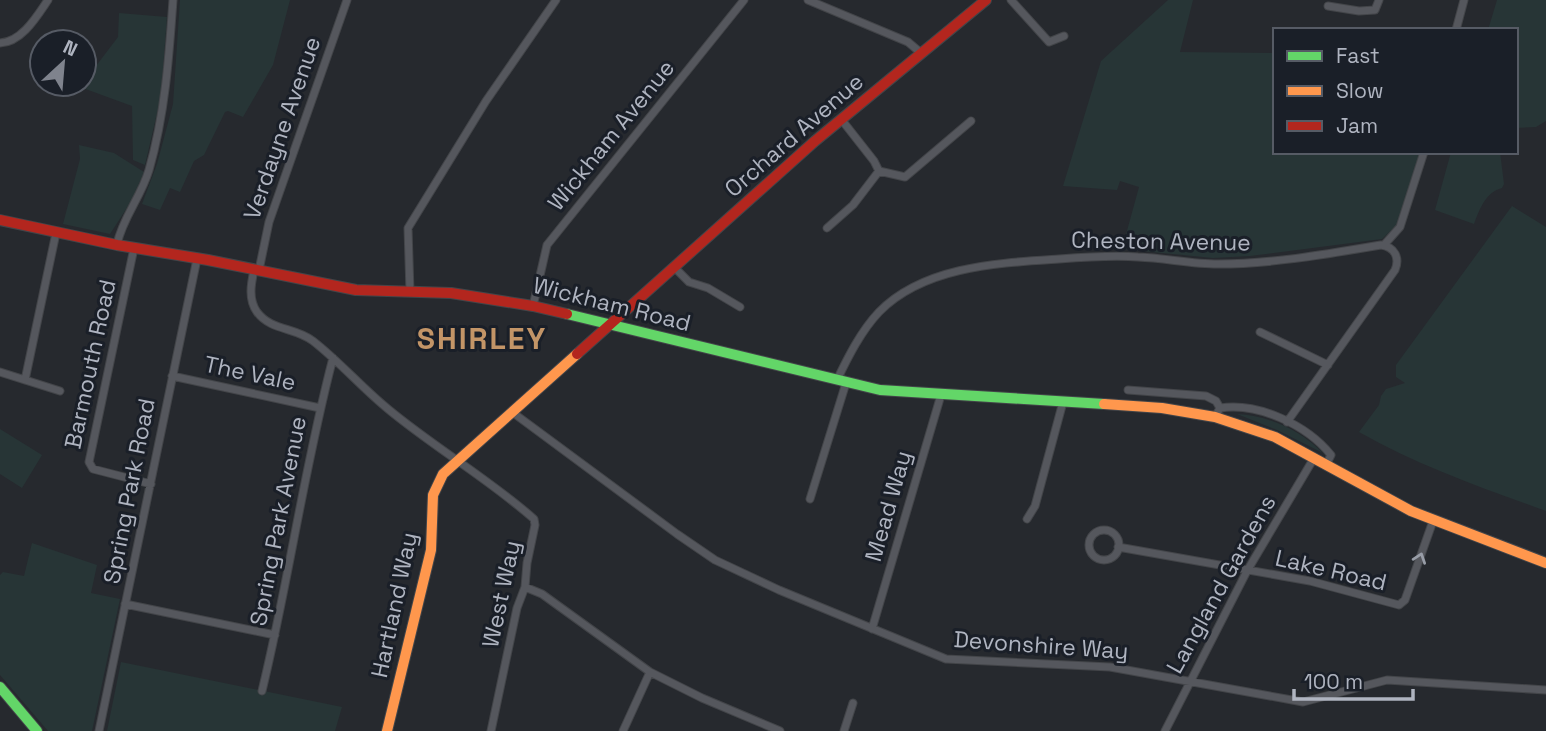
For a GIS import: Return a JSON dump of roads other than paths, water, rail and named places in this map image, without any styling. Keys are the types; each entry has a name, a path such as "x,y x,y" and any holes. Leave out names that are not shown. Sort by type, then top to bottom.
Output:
{"main road":[{"name":"Orchard Avenue","path":"611,324 841,119 986,0"},
{"name":"Wickham Road","path":"0,220 356,290 458,293 533,306 841,382 888,391 1218,413 1268,434 1388,500 1433,521 1546,563"},
{"path":"632,304 631,318 640,332"},
{"path":"576,315 590,330 588,345"},
{"name":"Hartland Way","path":"387,731 431,550 433,495 441,477 611,324"},
{"path":"0,687 37,731"}],"street":[{"path":"0,43 9,42 20,35 48,0"},
{"path":"117,245 123,223 144,185 160,125 173,0"},
{"name":"Verdayne Avenue","path":"347,0 269,222 251,295 258,313 273,325 307,336 389,410 457,460"},
{"path":"410,292 408,228 486,101 556,0"},
{"name":"Wickham Avenue","path":"533,306 547,245 744,0"},
{"path":"808,0 908,42 921,53"},
{"path":"1012,0 1049,42 1064,36"},
{"path":"1328,6 1359,11 1376,10 1379,0"},
{"path":"1457,28 1464,0"},
{"path":"841,119 879,171"},
{"path":"879,171 905,177 971,121"},
{"path":"1287,422 1396,268 1396,254 1384,245 1400,227 1423,154"},
{"path":"827,228 853,205 879,171"},
{"path":"25,380 56,233"},
{"name":"Cheston Avenue","path":"810,499 841,382 861,335 890,302 917,287 963,270 1016,262 1118,256 1240,264 1384,245"},
{"name":"Barmouth Road","path":"134,248 89,462 93,469 151,484"},
{"name":"Spring Park Road","path":"99,731 197,258"},
{"path":"674,267 689,282 708,288 740,307"},
{"path":"1260,332 1328,365"},
{"name":"Spring Park Avenue","path":"262,691 332,358"},
{"path":"0,372 60,391"},
{"name":"The Vale","path":"172,376 320,408"},
{"name":"Wickham Road","path":"1128,390 1206,396 1216,401 1218,413 1254,411 1287,422 1323,446 1331,455 1326,465"},
{"name":"Mead Way","path":"872,629 941,394"},
{"path":"1027,519 1035,506 1063,402"},
{"name":"Devonshire Way","path":"512,412 715,560 753,579 951,660 1110,667 1303,702 1387,680 1546,690"},
{"name":"Langland Gardens","path":"1165,731 1247,571 1314,458"},
{"name":"West Way","path":"457,460 534,519 536,525 527,563 526,587 517,608 491,731"},
{"name":"Lake Road","path":"1118,547 1310,581 1393,604 1402,604 1433,521"},
{"path":"1109,530 1116,537 1118,547 1114,555 1101,559 1090,551 1089,541 1094,533 1109,530"},
{"path":"526,587 542,594 650,672 702,698 780,731"},
{"path":"125,604 275,635"},
{"path":"623,731 650,672"},
{"path":"844,731 853,703"}],"district":[{"name":"SHIRLEY","path":"482,339"}]}
